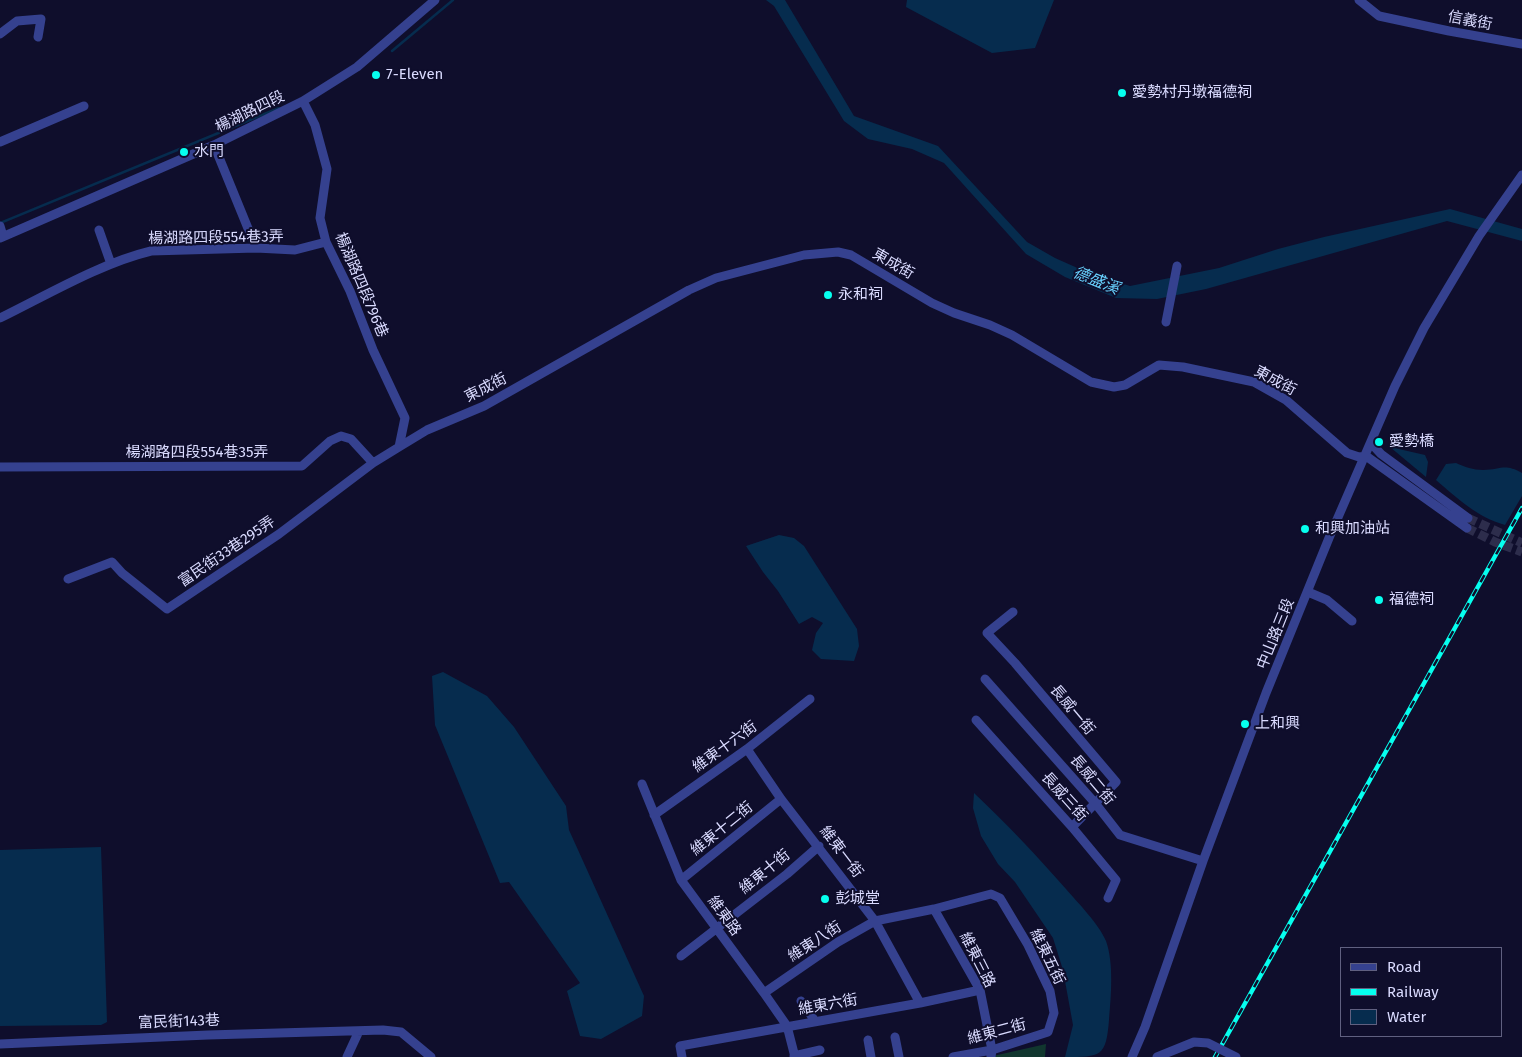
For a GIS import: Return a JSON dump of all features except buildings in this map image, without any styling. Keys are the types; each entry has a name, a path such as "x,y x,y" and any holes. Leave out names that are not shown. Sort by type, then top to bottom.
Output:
{"street":[{"name":"楊湖路四段","path":"1,232 71,206 214,145 303,102 357,67 435,0"},
{"name":"信義街","path":"1359,0 1379,16 1522,44"},
{"path":"0,34 17,22 41,19 38,36"},
{"name":"楊湖路四段796巷","path":"303,102 315,125 327,169 320,218 326,242 350,291 373,350 405,418 399,447"},
{"path":"0,142 84,106"},
{"path":"214,145 256,248"},
{"name":"中山路三段","path":"1132,1057 1145,1027 1203,861 1266,693 1329,538 1411,352 1478,236 1522,176"},
{"path":"99,230 111,264"},
{"name":"楊湖路四段554巷3弄","path":"0,318 111,264 151,251 256,248 295,250 326,242"},
{"name":"東成街","path":"399,447 427,430 484,406 689,290 716,278 804,255 838,252 855,257 932,303 1012,335 1092,382 1114,387 1125,385 1159,365 1183,367 1254,382 1286,400 1347,453 1359,457 1366,456 1467,528"},
{"path":"1166,322 1177,270"},
{"name":"楊湖路四段554巷35弄","path":"0,467 302,466 330,441 341,436 351,440 373,463"},
{"path":"1371,443 1381,454 1468,518"},
{"name":"富民街33巷295弄","path":"68,579 112,562 122,573 167,609 279,534 373,463 399,447"},
{"path":"1308,592 1327,600 1352,621"},
{"name":"長威一街","path":"1013,612 987,633 1015,663 1116,782 1072,827"},
{"name":"長威二街","path":"985,679 1095,803 1120,835 1203,861"},
{"name":"維東十六街","path":"654,815 746,749 810,699"},
{"name":"長威三街","path":"976,720 1072,827 1116,880 1108,898"},
{"name":"維東一街","path":"746,749 781,799 875,921 920,1003"},
{"name":"維東路","path":"642,784 681,880 787,1026 794,1056"},
{"name":"維東十二街","path":"681,880 781,799"},
{"name":"維東十街","path":"681,956 819,846"},
{"name":"維東八街","path":"764,992 838,942 875,921 934,909 991,894 1000,898"},
{"name":"維東五街","path":"1000,898 1028,945 1050,991 1054,1012 1048,1032"},
{"name":"維東三路","path":"934,909 980,990 991,1054"},
{"name":"維東六街","path":"682,1057 680,1046 920,1003 980,990"},
{"path":"802,1001 815,1022"},
{"name":"富民街143巷","path":"0,1044 383,1030 401,1032 431,1057"},
{"path":"347,1057 359,1031"},
{"name":"維東二街","path":"953,1057 991,1054 1048,1032"},
{"path":"895,1037 899,1057"},
{"path":"868,1040 871,1057"},
{"path":"1157,1057 1194,1042 1208,1043 1236,1057"},
{"path":"794,1056 820,1050"}],"green space":[{"path":"1046,1044 1045,1057 993,1057 993,1056"}],"water":[{"name":"德盛溪","path":"766,0 785,0 854,116 938,146 1027,242 1055,258 1091,274 1130,286 1219,268 1278,249 1324,237 1450,209 1522,229 1522,241 1447,221 1206,289 1157,299 1116,298 1065,277 1026,254 944,163 912,149 868,139 844,121 774,6"},
{"path":"907,0 1054,0 1035,48 992,53 906,7"},
{"path":"1390,447 1425,455 1428,462 1426,477"},
{"path":"1456,463 1483,470 1511,468 1522,473 1522,496 1505,525 1476,512 1436,480 1446,464"},
{"path":"779,535 794,538 804,546 857,629 859,646 854,661 821,659 812,650 816,633 823,623 812,617 799,624 746,546"},
{"path":"443,672 487,696 514,727 566,806 569,830 644,996 642,1016 601,1039 580,1036 567,991 580,983 509,882 500,883 435,725 432,676"},
{"path":"974,793 1010,828 1055,877 1103,934 1110,959 1111,980 1108,1032 1103,1048 1094,1055 1065,1057 1073,1025 1063,970 1053,938 1015,882 998,864 981,836 973,808"},
{"path":"101,847 107,1022 101,1025 0,1026 0,850"}],"waterway":[{"path":"392,51 453,0"},
{"path":"0,223 279,108"}],"tunnel":[{"path":"1468,518 1522,543"},
{"path":"1467,528 1495,542 1522,552"}],"railway":[{"path":"1215,1057 1522,508"}],"place":[{"name":"7-Eleven","path":"376,75"},
{"name":"愛勢村丹墩福德祠","path":"1122,93"},
{"name":"水門","path":"184,152"},
{"name":"永和祠","path":"828,295"},
{"name":"愛勢橋","path":"1379,442"},
{"name":"和興加油站","path":"1305,529"},
{"name":"福德祠","path":"1379,600"},
{"name":"上和興","path":"1245,724"},
{"name":"彭城堂","path":"825,899"}]}
